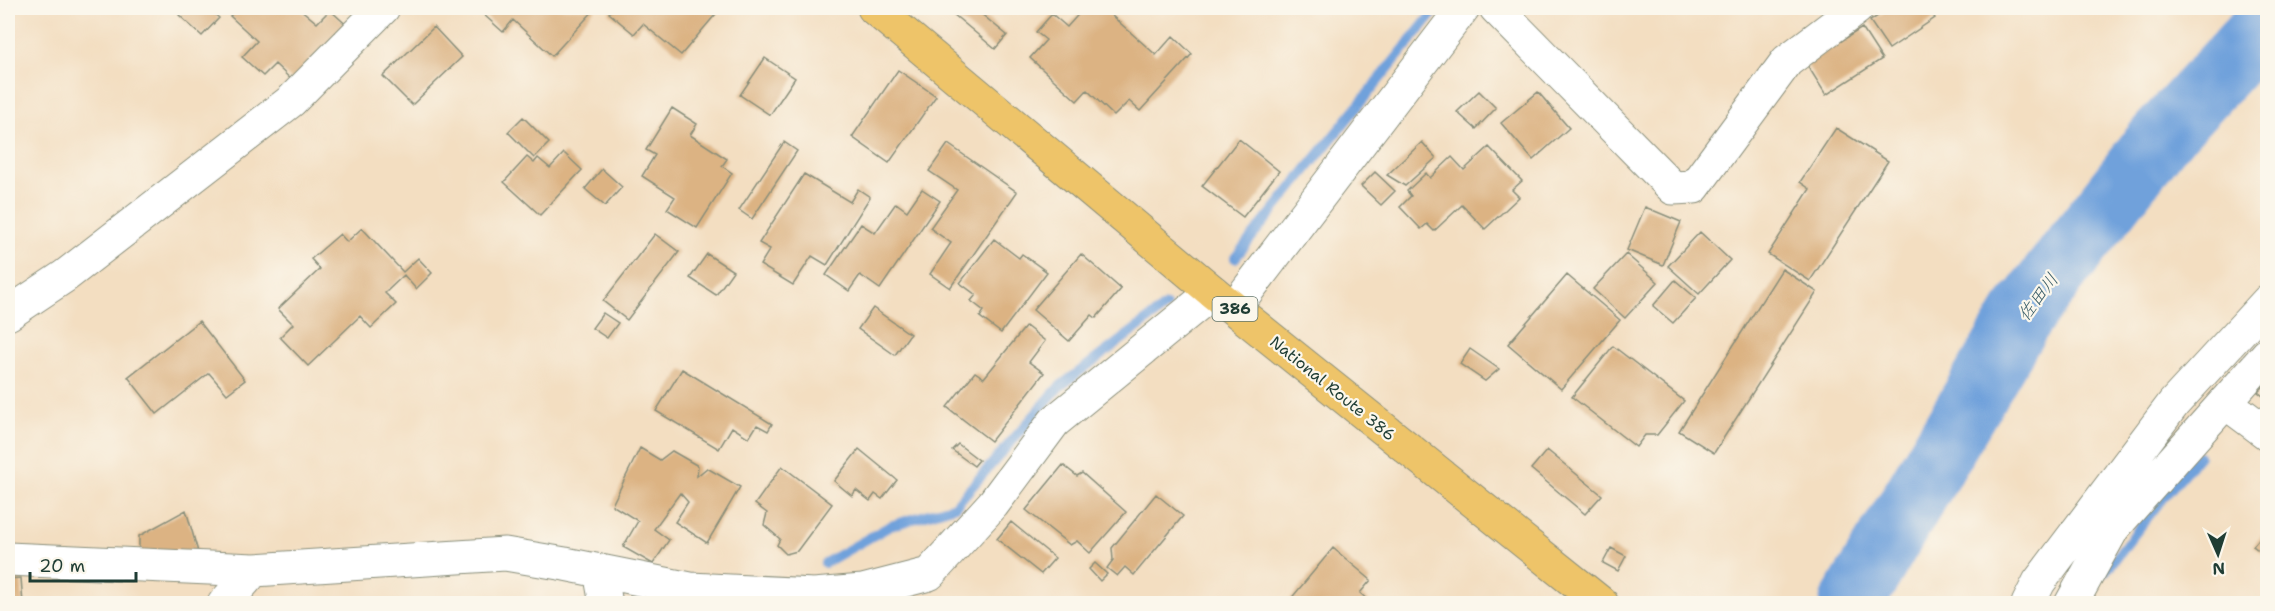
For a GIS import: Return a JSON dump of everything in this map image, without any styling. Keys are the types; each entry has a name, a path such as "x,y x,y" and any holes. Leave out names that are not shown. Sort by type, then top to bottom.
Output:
{"highway":[{"name":"National Route 386","path":"874,8 1224,300 1602,603"}],"street":[{"path":"8,314 65,276 291,101 382,8"},
{"path":"8,559 254,570 505,554 690,589 814,595 863,591 929,574 993,504 1054,422 1224,300 1463,8"},
{"path":"1496,8 1673,188 1694,187 1787,61 1857,8"},
{"path":"2028,603 2039,582 2174,403 2268,301"},
{"path":"2071,603 2113,528 2268,354"},
{"path":"2226,403 2262,430"},
{"path":"224,603 254,570"},
{"path":"600,571 606,603"}],"building":[{"path":"186,8 208,8 219,18 202,36 179,15"},
{"path":"238,8 299,8 317,23 330,10 352,30 299,87 275,64 263,76 242,57 257,41 230,16"},
{"path":"488,8 596,8 552,56 513,20 503,32 483,14"},
{"path":"613,8 721,8 681,55 643,24 634,34 609,13"},
{"path":"958,8 974,8 1007,35 995,49 953,14"},
{"path":"1084,8 1103,8 1156,55 1173,36 1192,54 1140,111 1129,101 1114,116 1087,90 1077,101 1030,58 1046,40 1036,32 1052,14 1067,27"},
{"path":"1890,8 1928,8 1935,18 1889,49 1870,21"},
{"path":"434,27 462,57 412,105 383,76"},
{"path":"1862,28 1882,59 1826,95 1806,63"},
{"path":"765,58 795,78 770,115 740,95"},
{"path":"898,70 936,96 889,163 852,137"},
{"path":"1479,91 1496,108 1476,129 1457,112"},
{"path":"1538,92 1569,128 1533,160 1501,123"},
{"path":"672,108 697,124 690,135 727,159 722,166 732,173 697,228 667,209 675,197 642,176 655,155 646,150"},
{"path":"523,117 549,143 534,158 508,132"},
{"path":"1836,128 1888,161 1810,281 1768,254 1810,189 1800,182"},
{"path":"1239,139 1279,171 1243,217 1202,186"},
{"path":"784,142 797,151 752,219 739,210"},
{"path":"1422,142 1436,158 1405,186 1387,175"},
{"path":"948,144 1017,192 950,288 930,274 951,243 930,228 957,190 929,171"},
{"path":"1489,147 1522,181 1512,190 1519,197 1485,229 1462,205 1434,231 1427,224 1421,229 1400,207 1411,196 1407,191 1426,173 1430,178 1452,157 1464,170"},
{"path":"564,153 582,170 540,215 504,182 527,157 534,163 538,158 550,168"},
{"path":"602,169 622,187 605,206 585,189"},
{"path":"1375,172 1395,191 1381,205 1361,186"},
{"path":"804,174 850,202 858,189 870,197 827,265 812,256 793,285 760,265 770,249 759,243"},
{"path":"922,189 940,201 880,289 860,275 849,291 826,275 861,224 875,233 896,203 907,211"},
{"path":"1645,207 1681,222 1663,265 1627,250"},
{"path":"362,228 403,272 418,258 432,273 416,289 404,275 385,293 396,304 371,328 360,316 308,366 280,337 293,324 278,309 320,269 311,259 340,234 347,242"},
{"path":"1700,232 1730,260 1699,294 1668,266"},
{"path":"655,234 679,252 627,320 603,301"},
{"path":"994,239 1019,258 1022,254 1047,272 1001,333 980,317 984,311 971,301 976,295 960,283"},
{"path":"707,254 733,271 716,295 690,278"},
{"path":"1081,254 1121,289 1096,318 1092,315 1069,341 1033,310"},
{"path":"1626,254 1658,282 1625,318 1593,289"},
{"path":"1782,269 1817,292 1714,453 1679,431"},
{"path":"1567,275 1620,320 1561,389 1508,344"},
{"path":"1675,280 1696,298 1673,323 1653,306"},
{"path":"873,308 910,334 895,355 858,329"},
{"path":"603,313 618,323 607,338 592,328"},
{"path":"199,321 245,380 227,394 209,373 157,414 128,377"},
{"path":"1026,326 1045,341 1029,362 1044,373 991,441 947,407 975,372 984,378"},
{"path":"1613,346 1684,401 1657,435 1645,435 1636,447 1572,397"},
{"path":"1470,349 1499,369 1485,381 1460,364"},
{"path":"682,369 772,424 768,431 757,425 749,438 732,427 719,449 656,411"},
{"path":"2268,382 2268,400 2258,392"},
{"path":"958,444 979,460 974,466 952,450"},
{"path":"640,448 660,460 672,451 698,466 697,476 707,468 740,487 707,543 675,522 688,502 680,493 654,529 669,540 653,564 623,547 638,521 612,505"},
{"path":"859,449 897,480 882,499 875,494 870,501 856,490 852,496 834,481"},
{"path":"1547,450 1602,495 1585,514 1531,469"},
{"path":"1063,465 1077,476 1082,473 1126,512 1090,553 1077,541 1070,545 1026,510"},
{"path":"782,466 832,504 797,551 786,554 777,545 780,539 764,525 767,513 755,504"},
{"path":"1156,494 1183,516 1134,575 1125,567 1117,576 1107,568 1113,560 1112,548"},
{"path":"186,510 198,552 139,554 139,536"},
{"path":"1011,522 1055,558 1041,574 997,539"},
{"path":"2268,528 2268,557 2253,546"},
{"path":"1333,548 1371,580 1360,593 1372,604 1293,604 1289,601"},
{"path":"1611,548 1626,556 1618,571 1603,563"},
{"path":"1095,563 1107,574 1100,581 1089,569"},
{"path":"21,578 23,604 8,604 8,579"}],"waterway":[{"path":"1235,258 1437,8"},
{"name":"佐田川","path":"1851,604 2022,316 2159,139 2268,21"},
{"path":"825,563 890,526 955,506 1059,387 1166,306"},
{"path":"2105,572 2199,456"}]}
